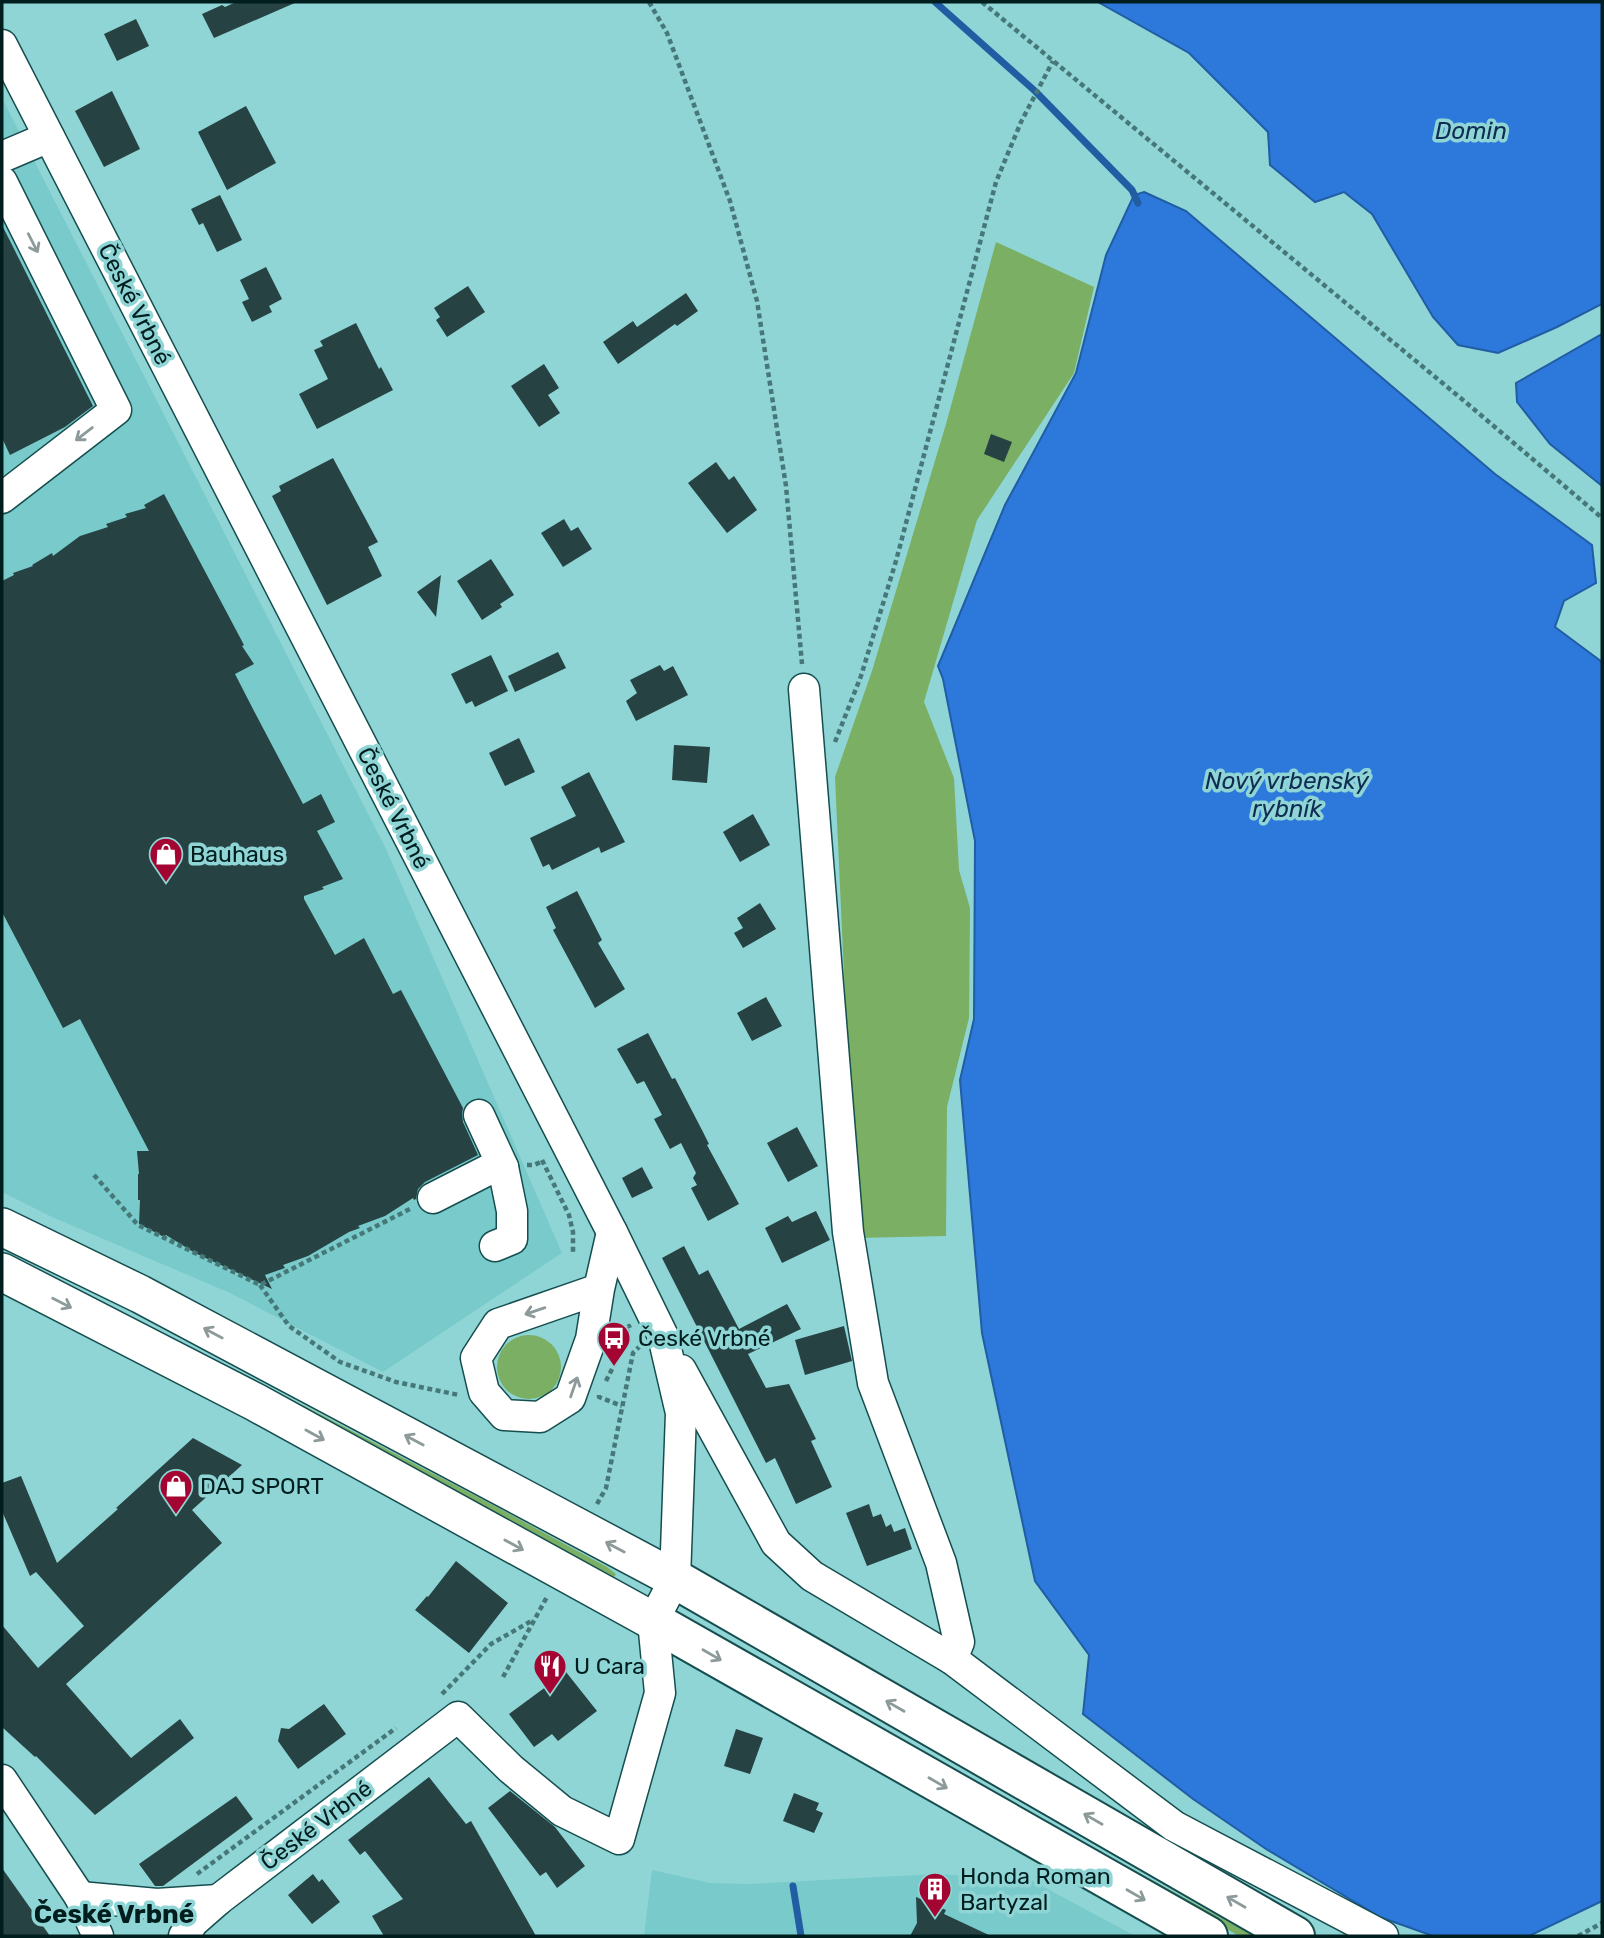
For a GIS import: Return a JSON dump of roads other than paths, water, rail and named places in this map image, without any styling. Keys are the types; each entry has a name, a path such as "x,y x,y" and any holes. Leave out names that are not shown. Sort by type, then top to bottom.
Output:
{"highway":[{"path":"675,1579 1295,1936"},
{"path":"653,1621 1208,1936"}],"main road":[{"path":"2,1227 141,1294 675,1579"},
{"path":"2,1272 255,1402 653,1621"}],"street":[{"name":"České Vrbné","path":"2,45 612,1232 663,1336 681,1413 675,1579 653,1621 660,1693 619,1839 562,1811 511,1769 458,1717 218,1900 192,1923 184,1936"},
{"path":"2,157 49,137"},
{"path":"2,182 116,410 2,498"},
{"path":"804,689 848,1232 873,1383 941,1563 959,1642 952,1658"},
{"path":"479,1115 503,1167 512,1211 511,1245"},
{"path":"433,1198 490,1169 503,1167"},
{"path":"599,1289 498,1324 476,1358 484,1392 504,1415 540,1417 570,1398 591,1339 612,1232"},
{"path":"663,1336 776,1543 812,1576 952,1658 1174,1826 1383,1936"},
{"path":"679,1472 729,1459"},
{"path":"2,1780 80,1897 98,1936"},
{"path":"80,1897 157,1904 218,1900"}],"water":[{"name":"Domin","path":"1098,2 1602,2 1602,304 1498,353 1458,345 1433,317 1372,214 1344,192 1315,202 1270,165 1268,132 1189,53"},
{"name":"Nový vrbenský rybník","path":"1144,192 1186,211 1495,474 1592,545 1596,583 1564,601 1555,627 1602,662 1602,1901 1529,1936 1433,1936 1380,1917 1266,1849 1193,1799 1083,1714 1089,1655 1035,1581 982,1333 960,1080 974,1019 975,841 943,679 938,666 1005,505 1076,373 1106,255 1134,195"},
{"path":"1602,334 1602,486 1550,444 1517,402 1516,383"}],"waterway":[{"path":"935,2 1035,91 1132,190 1138,203"},
{"path":"793,1886 801,1936"}],"place":[{"name":"Bauhaus","path":"166,884"},
{"name":"České Vrbné","path":"614,1368"},
{"name":"DAJ SPORT","path":"176,1516"},
{"name":"U Cara","path":"550,1696"},
{"name":"Honda Roman Bartyzal","path":"935,1919"}],"district":[{"name":"České Vrbné","path":"114,1914"}]}
